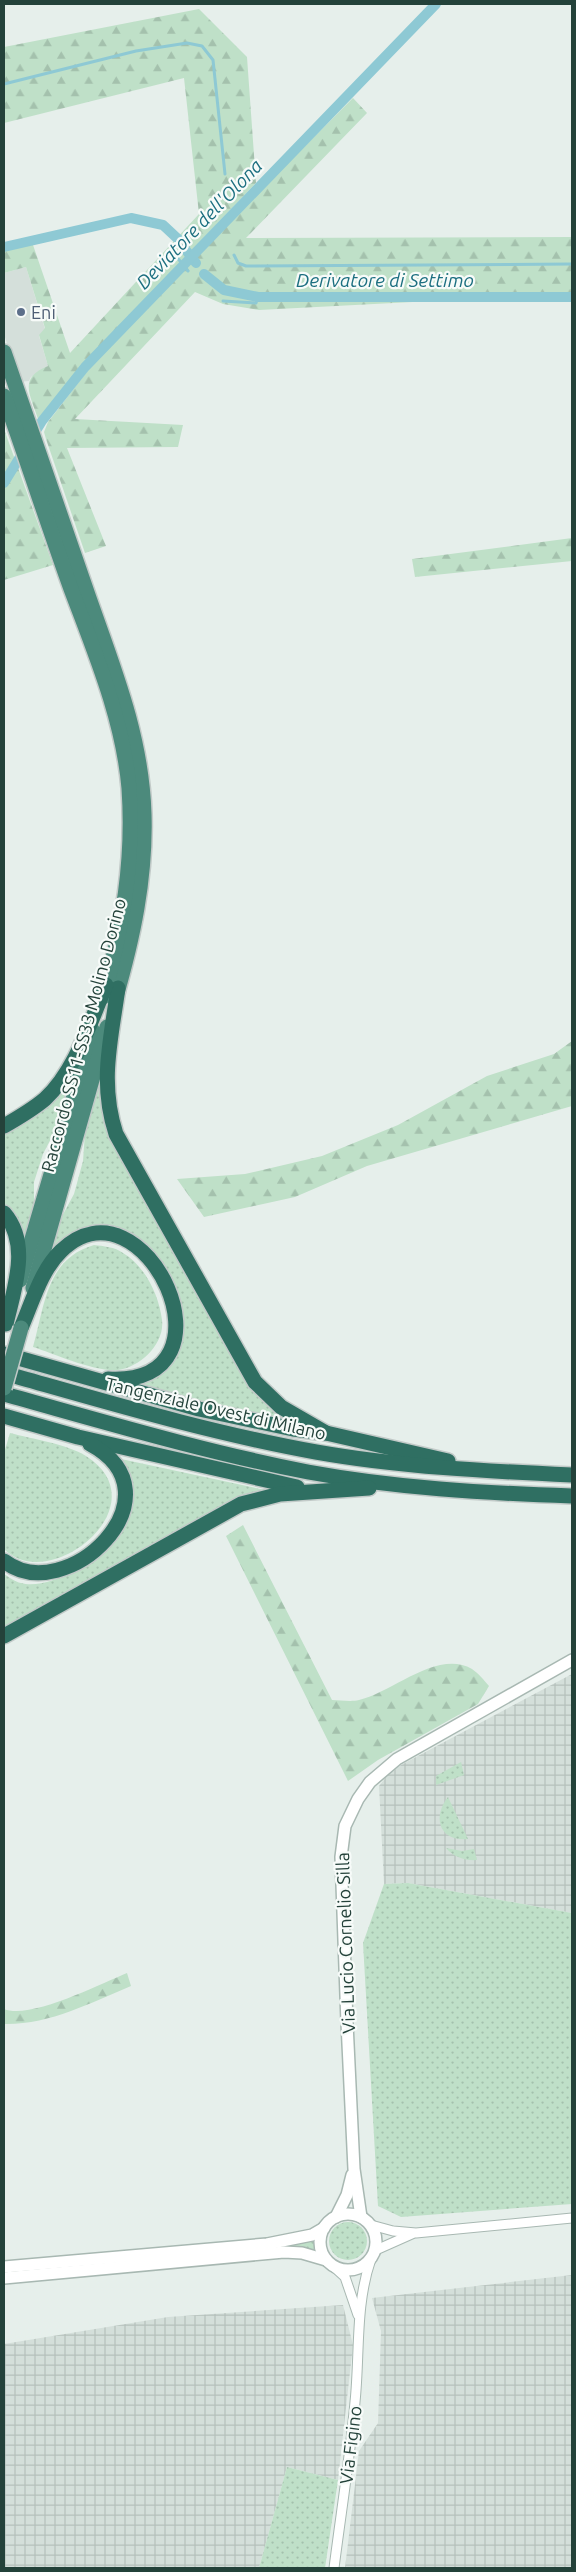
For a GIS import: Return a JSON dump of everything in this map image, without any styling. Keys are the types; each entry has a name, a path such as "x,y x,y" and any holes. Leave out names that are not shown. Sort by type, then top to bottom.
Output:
{"highway":[{"path":"4,352 42,462 64,547"},
{"path":"4,396 33,477 64,547"},
{"name":"Raccordo SS11-SS33 Molino Dorino","path":"4,1388 10,1329 112,986 136,921 142,882 144,847 142,785 129,715 64,547"},
{"path":"4,1126 28,1113 46,1098 59,1082 112,986"},
{"path":"112,986 106,1077 107,1098 116,1134 255,1382 281,1407 326,1433"},
{"path":"4,1214 15,1232 18,1245 10,1329"},
{"path":"10,1329 51,1263 70,1243 82,1238 108,1234 132,1243 155,1265 166,1281 174,1299 177,1316 174,1343 168,1355 149,1372 124,1379 94,1378"},
{"path":"4,1354 199,1409 293,1429 326,1433 496,1472"},
{"name":"Tangenziale Ovest di Milano","path":"4,1373 184,1422 297,1448 394,1463 496,1472 572,1475"},
{"path":"4,1394 236,1456 309,1472 405,1485 572,1496"},
{"path":"4,1416 78,1437 269,1482 318,1491"},
{"path":"4,1561 27,1571 54,1570 86,1556 110,1537 119,1523 126,1494 124,1480 118,1468 98,1448 78,1437"},
{"path":"4,1636 241,1504 280,1494 405,1485"}],"street":[{"name":"Via Lucio Cornelio Silla","path":"361,2217 354,2169 341,1858 342,1841 351,1811 370,1782 396,1759 572,1660"},
{"name":"Via Lucio Cornelio Silla","path":"4,2267 267,2244 306,2237 324,2228 336,2216 347,2195 354,2169"},
{"path":"336,2216 349,2214 361,2217 371,2225 393,2231 416,2233 572,2218"},
{"path":"371,2225 376,2237 373,2254"},
{"path":"324,2228 320,2246 330,2263"},
{"path":"4,2278 284,2252 302,2253 345,2270 357,2269 383,2245 416,2233"},
{"name":"Via Figino","path":"334,2568 355,2402 359,2320 363,2290 373,2254"},
{"name":"Via Figino","path":"330,2263 345,2277 359,2320"}],"shaded area":[{"path":"26,267 45,329 39,336 48,366 31,377 29,381 19,382 4,334 4,273"},
{"path":"572,1674 572,1913 408,1883 384,1884 379,1786 387,1776 401,1765"},
{"path":"572,2275 572,2568 345,2568 359,2451 378,2423 381,2331 372,2298"},
{"path":"343,2305 353,2345 338,2480 287,2467 259,2568 4,2568 4,2344 168,2317"}],"green space":[{"path":"199,9 247,57 256,183 81,366 38,419 29,388 33,376 48,366 39,335 45,328 26,267 4,273 4,250 32,242 70,353 199,214 184,78 4,123 4,47"},
{"path":"353,98 367,113 246,238 572,237 572,299 451,300 259,310 223,304 195,292 75,419 183,425 178,447 67,448 106,546 85,553 44,432 48,422 89,369 197,254"},
{"path":"4,429 53,565 4,580"},
{"path":"572,538 572,561 415,577 412,559"},
{"path":"572,1041 572,1106 367,1166 295,1197 204,1217 177,1179 245,1174 322,1156 398,1125 487,1076 554,1054"},
{"path":"68,1080 71,1081 58,1125 43,1154 34,1182 34,1210 25,1240 4,1207 4,1132"},
{"path":"99,1082 103,1103 281,1415 280,1420 135,1384 154,1375 167,1364 177,1350 181,1336 182,1319 172,1286 154,1257 138,1239 122,1233 97,1229 75,1233 54,1250 52,1248 60,1220 74,1194 83,1161 85,1133"},
{"path":"94,1245 116,1249 138,1265 154,1291 162,1320 159,1338 149,1353 135,1364 118,1370 108,1370 86,1365 33,1347 45,1300 57,1272 66,1261 78,1252"},
{"path":"10,1433 59,1445 78,1452 86,1456 106,1476 112,1497 106,1519 91,1538 70,1553 47,1561 24,1560 4,1549 4,1453"},
{"path":"121,1459 265,1490 224,1505 4,1628 4,1574 14,1581 31,1584 57,1579 95,1559 113,1544 119,1536 129,1517 133,1501 131,1482"},
{"path":"243,1525 332,1700 359,1700 372,1696 430,1668 444,1664 458,1664 472,1669 489,1686 478,1704 378,1760 348,1781 226,1536"},
{"path":"461,1762 464,1775 436,1785 436,1776"},
{"path":"448,1797 468,1839 450,1837 441,1827 440,1812"},
{"path":"446,1848 462,1851 474,1849 477,1860 460,1858"},
{"path":"408,1883 572,1913 572,2204 401,2217 378,2206 363,1943 384,1884"},
{"path":"127,1973 131,1986 85,2006 37,2021 4,2024 4,2009 16,2011 30,2010 65,1999"},
{"path":"348,2222 361,2228 367,2241 361,2254 348,2260 335,2254 329,2241 335,2228"},
{"path":"315,2239 316,2251 284,2248"},
{"path":"287,2467 338,2480 325,2568 259,2568"}],"waterway":[{"name":"Deviatore dell'Olona","path":"4,483 42,421 85,367 436,4"},
{"path":"4,84 136,51 187,43 202,46 213,60 225,174"},
{"name":"Derivatore di Settimo","path":"4,247 131,218 163,225 178,239"},
{"name":"Deviatore dell'Olona","path":"185,249 196,263"},
{"path":"234,255 238,263 246,266 572,264"},
{"name":"Deviatore dell'Olona","path":"176,256 188,271"},
{"name":"Derivatore di Settimo","path":"204,274 224,290 258,297 572,297"},
{"path":"223,301 256,303 258,297"}],"place":[{"name":"Eni","path":"21,312"}]}
